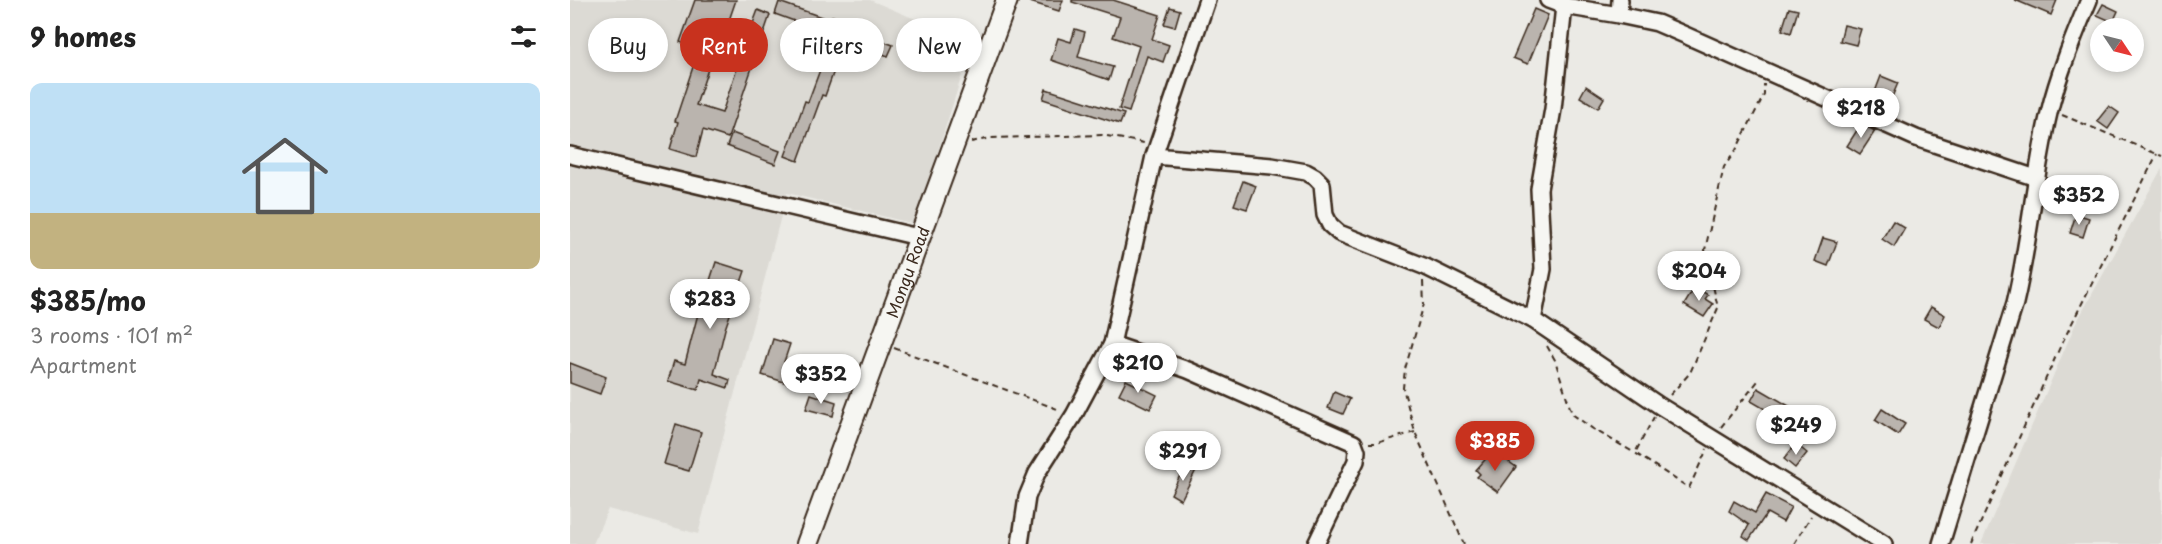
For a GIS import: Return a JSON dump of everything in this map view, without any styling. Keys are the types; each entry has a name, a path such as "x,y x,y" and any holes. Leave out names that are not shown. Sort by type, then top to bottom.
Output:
{"main road":[{"name":"Mongu Road","path":"807,544 1007,0"}],"street":[{"path":"1020,544 1027,497 1037,473 1074,415 1112,344 1154,156 1207,0"},
{"path":"1548,0 1564,6 1620,7 1765,69 1907,135 2036,178"},
{"path":"1941,544 2015,303 2049,111 2089,0"},
{"path":"1533,320 1543,268 1539,189 1553,109 1564,6"},
{"path":"570,155 918,237"},
{"path":"1154,156 1272,166 1306,172 1322,184 1325,215 1330,225 1339,233 1425,267 1533,320 1660,406 1884,544"},
{"path":"1112,344 1188,370 1354,443 1357,451 1356,461 1316,544"}],"path":[{"path":"1635,453 1660,406 1690,373 1718,308 1705,250 1724,167 1736,150 1764,95 1765,69"},
{"path":"2049,111 2162,156"},
{"path":"952,145 991,138 1102,135 1136,143 1151,143 1154,156"},
{"path":"1971,544 2061,345 2157,154"},
{"path":"1425,267 1422,285 1424,304 1405,369 1403,388 1415,432 1464,544"},
{"path":"1533,320 1555,360 1572,414 1689,488 1712,439 1758,381"},
{"path":"880,343 1074,415"},
{"path":"1354,443 1377,443 1415,432"},
{"path":"1794,544 1818,504"}],"shaded area":[{"path":"570,0 870,0 913,18 896,18 896,72 963,72 915,224 787,193 698,534 608,509 593,544 570,544"},
{"path":"2162,168 2162,544 1981,544 2075,325"}],"building":[{"path":"695,0 736,0 730,18 689,18"},
{"path":"1031,0 1063,0 1059,11 1030,2"},
{"path":"1072,0 1113,0 1160,15 1152,39 1169,45 1163,62 1147,56 1129,112 1119,109 1139,46 1113,37 1120,17 1072,2"},
{"path":"2015,0 2057,0 2051,15"},
{"path":"779,2 824,18 786,18 775,14"},
{"path":"2103,4 2118,11 2115,18 2104,18 2097,15"},
{"path":"1170,7 1180,10 1175,27 1164,24"},
{"path":"1789,8 1798,10 1791,33 1782,30"},
{"path":"1534,9 1548,15 1528,64 1513,58"},
{"path":"758,10 770,15 768,21 768,18 755,18"},
{"path":"1844,25 1861,29 1856,45 1840,41"},
{"path":"1075,29 1085,32 1078,57 1113,67 1109,80 1051,60 1058,38 1071,42"},
{"path":"884,42 893,45 888,56 884,55"},
{"path":"691,72 707,72 696,105 722,113 736,72 751,72 728,138 703,130 696,157 670,149 678,122 675,121"},
{"path":"819,72 834,72 825,96 822,95 798,161 785,156 805,101 808,102"},
{"path":"1881,76 1898,83 1889,104 1873,97"},
{"path":"1586,86 1604,98 1598,108 1580,97"},
{"path":"1046,89 1124,114 1120,124 1043,99"},
{"path":"2109,106 2119,113 2108,129 2097,121"},
{"path":"1861,124 1875,131 1860,154 1847,146"},
{"path":"732,133 780,151 775,164 727,146"},
{"path":"1243,181 1256,186 1247,209 1234,205"},
{"path":"2076,214 2089,218 2083,237 2070,233"},
{"path":"1893,221 1905,228 1894,247 1882,239"},
{"path":"1823,238 1837,242 1828,266 1815,261"},
{"path":"716,262 745,271 725,329 714,374 730,380 728,388 701,379 698,390 668,381 674,361 685,364 701,302 703,302"},
{"path":"1695,287 1708,295 1705,299 1713,304 1704,317 1684,305"},
{"path":"1931,307 1945,315 1939,327 1924,319"},
{"path":"773,339 790,344 784,362 793,364 787,383 762,375"},
{"path":"570,363 606,377 600,394 570,383"},
{"path":"1126,380 1157,395 1150,409 1119,394"},
{"path":"1758,388 1796,410 1789,423 1751,401"},
{"path":"1334,392 1350,399 1343,414 1328,408"},
{"path":"811,394 836,402 833,416 806,409"},
{"path":"1882,409 1905,424 1898,435 1875,420"},
{"path":"676,424 701,432 689,471 664,464"},
{"path":"1796,444 1807,453 1795,468 1784,459"},
{"path":"1490,454 1495,458 1498,454 1516,467 1498,492 1477,477 1480,474 1476,470"},
{"path":"1185,465 1196,470 1181,500 1171,494"},
{"path":"1766,494 1791,507 1783,522 1767,513 1749,540 1743,536 1749,525 1729,511 1734,501 1755,513"}]}
